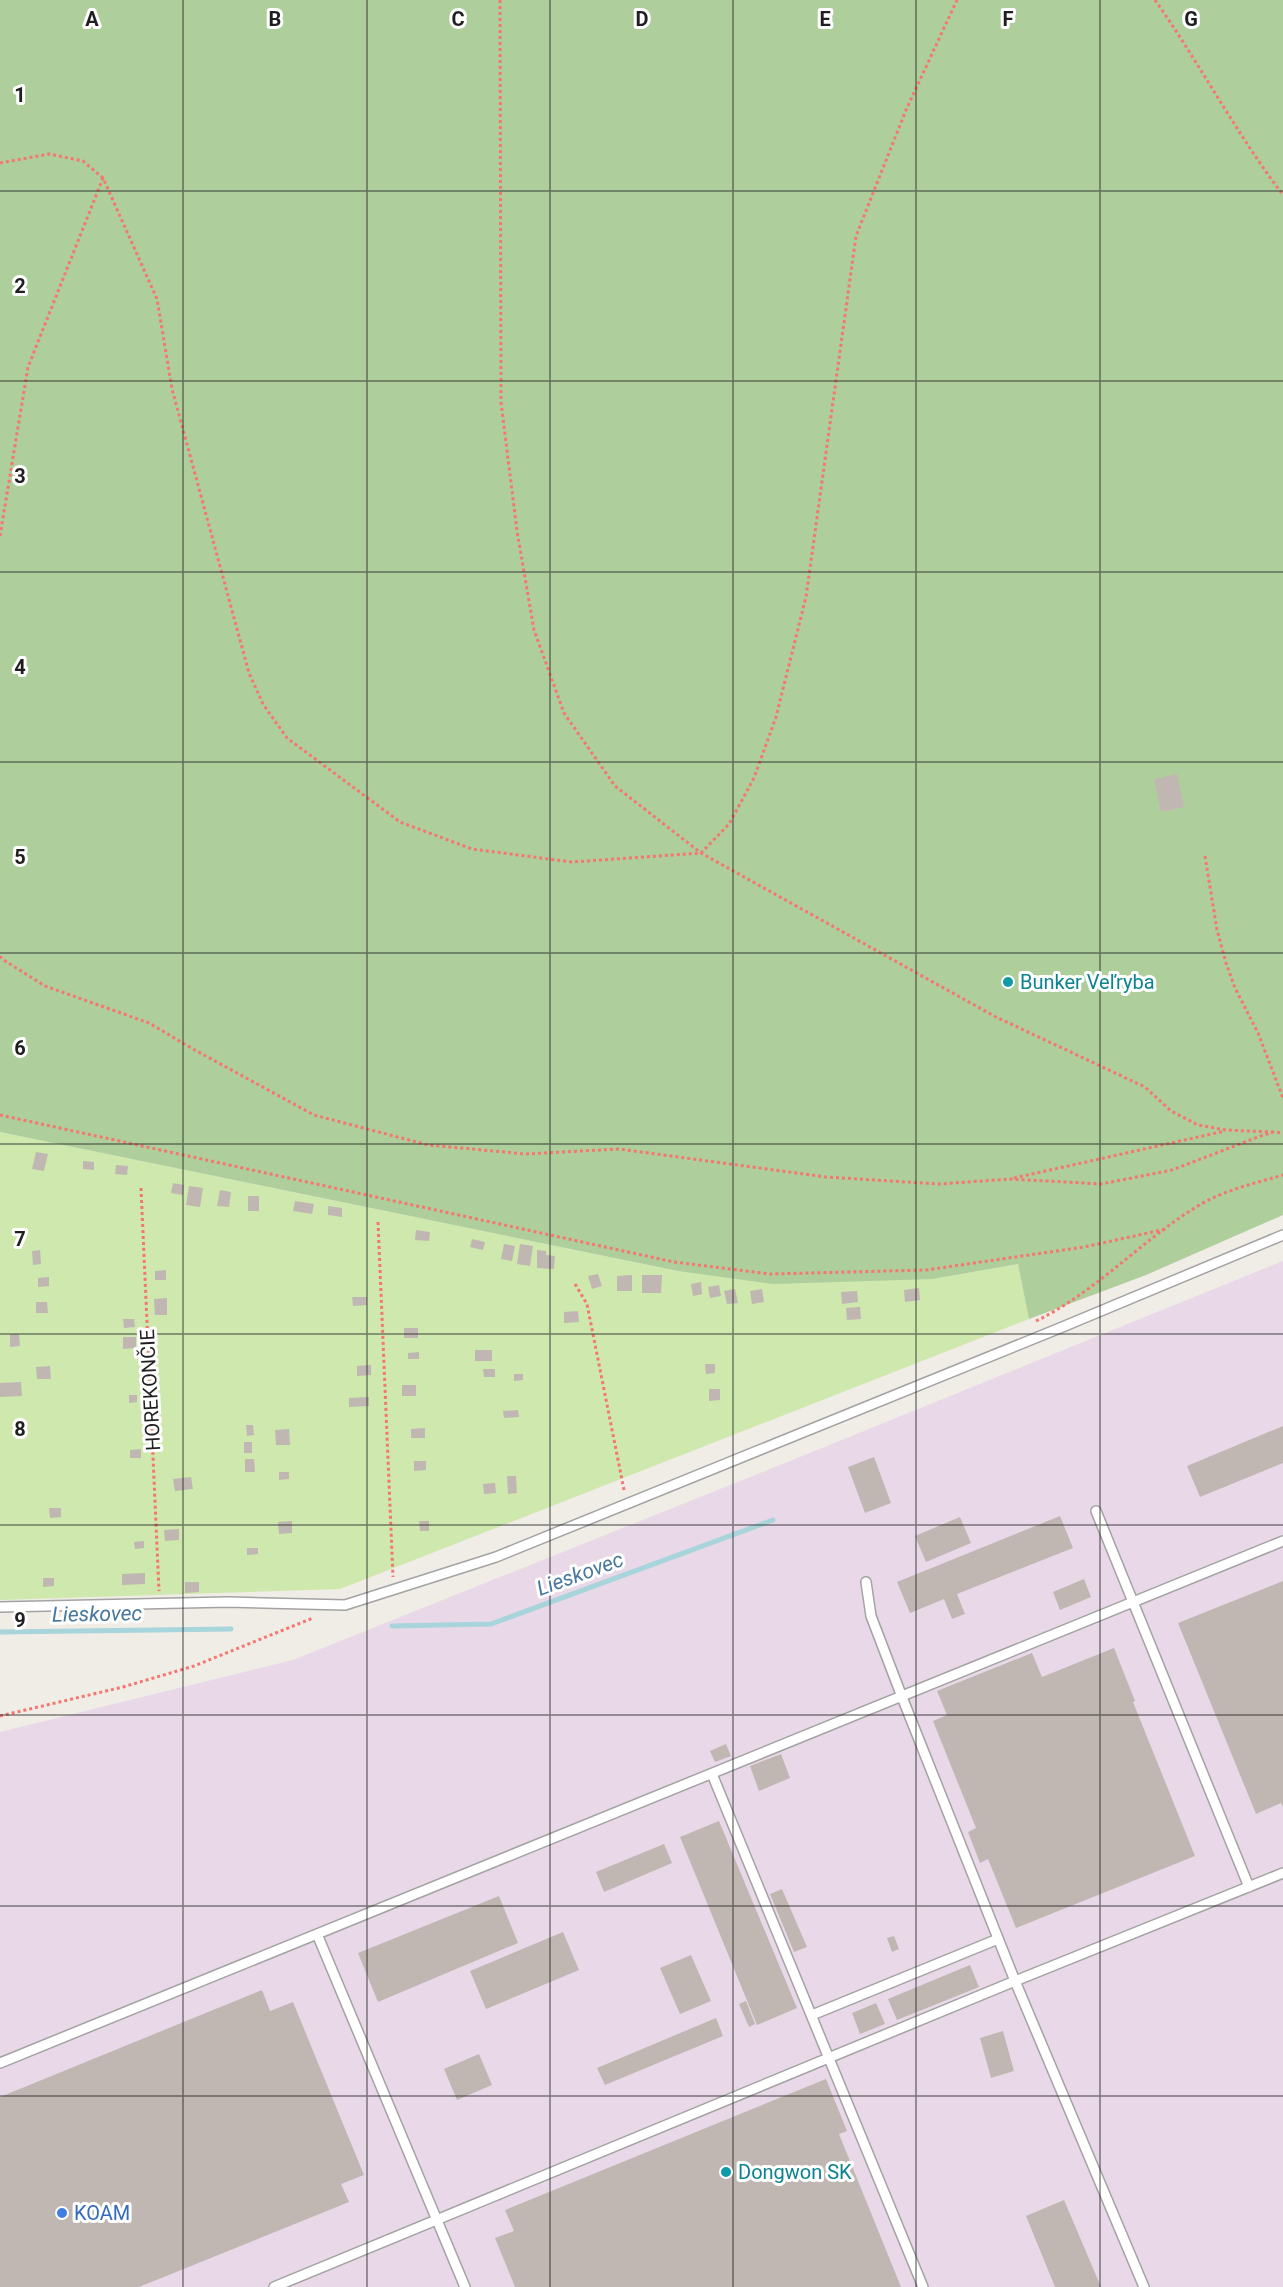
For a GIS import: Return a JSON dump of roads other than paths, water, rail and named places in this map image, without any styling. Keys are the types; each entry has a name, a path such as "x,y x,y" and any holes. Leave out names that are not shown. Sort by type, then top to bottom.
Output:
{"lane":[{"path":"0,1607 182,1602 345,1605 496,1557 1283,1235"},
{"path":"1096,1511 1249,1887"},
{"path":"0,2063 1283,1541"},
{"path":"866,1582 871,1616 902,1697 1015,1981 1144,2287"},
{"path":"712,1774 923,2287"},
{"path":"274,2287 1015,1981 1283,1873"},
{"path":"318,1934 465,2287"},
{"path":"812,2015 998,1939"}],"waterway":[{"name":"Lieskovec","path":"392,1626 491,1624 773,1520"},
{"name":"Lieskovec","path":"0,1632 231,1629"}],"place":[{"name":"Bunker Veľryba","path":"1008,982"},
{"name":"Dongwon SK","path":"726,2172"},
{"name":"KOAM","path":"62,2213"}]}
